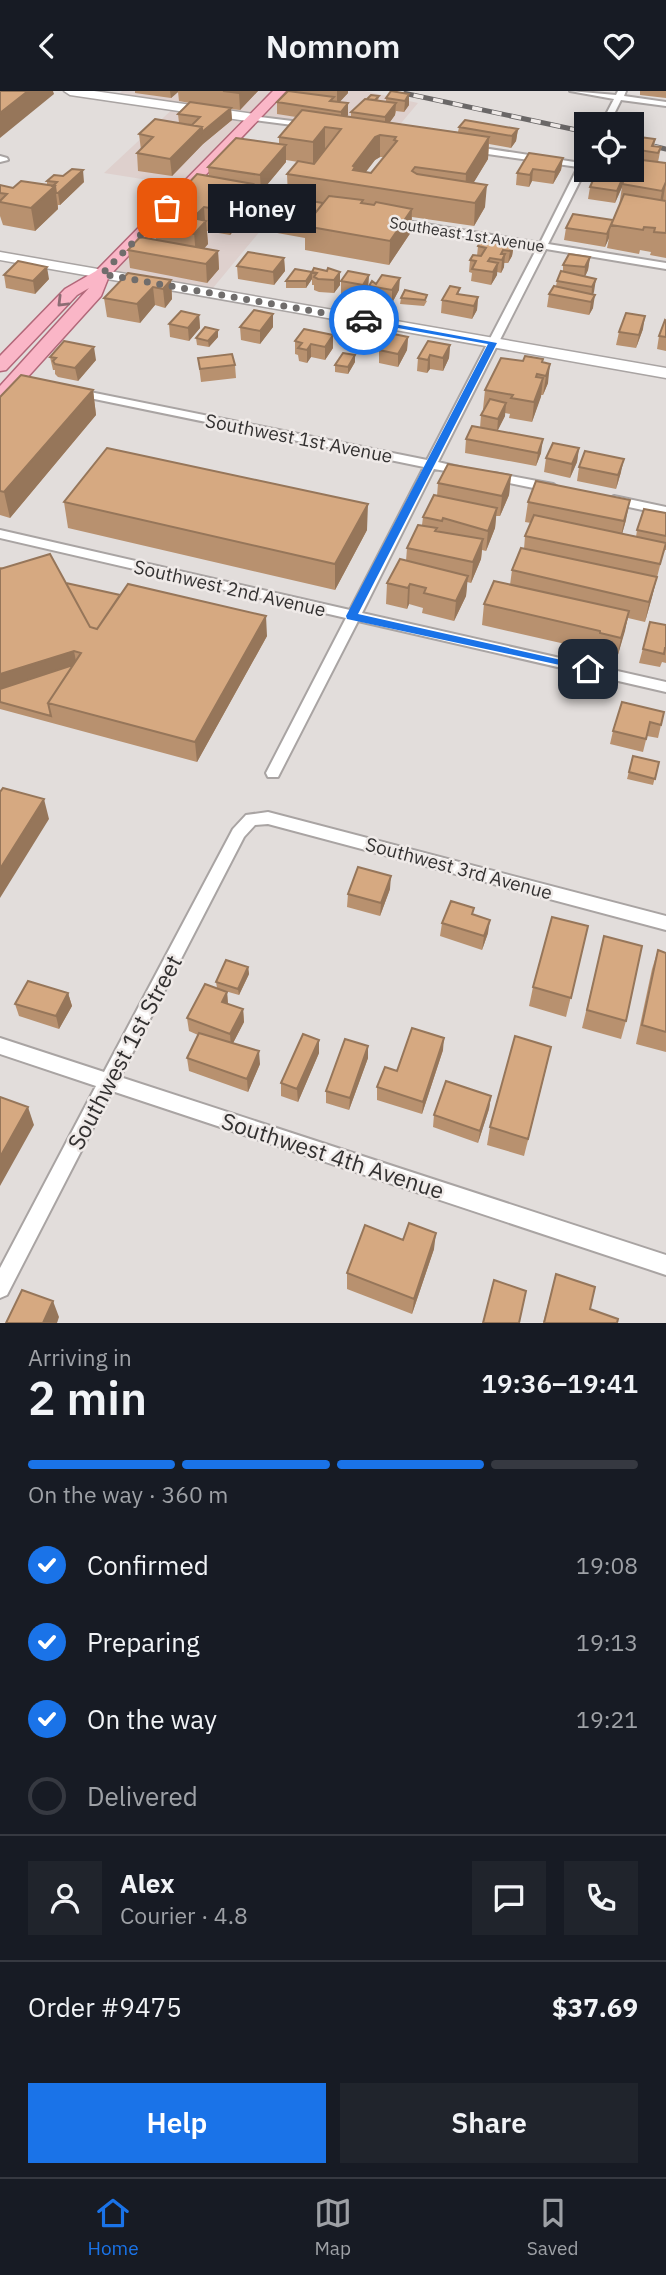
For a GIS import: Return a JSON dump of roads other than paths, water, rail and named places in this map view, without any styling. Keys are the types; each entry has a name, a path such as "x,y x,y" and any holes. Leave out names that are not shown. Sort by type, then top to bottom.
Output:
{"main road":[{"path":"23,382 6,361 71,292 102,274 192,190 280,91"},
{"path":"0,397 23,382 95,293 102,274"}],"street":[{"path":"70,91 319,127"},
{"path":"574,91 620,94 666,104"},
{"path":"611,112 620,94"},
{"path":"462,148 574,162"},
{"path":"644,174 666,177"},
{"path":"273,773 429,464 577,182"},
{"path":"225,195 304,208"},
{"name":"Southeast 1st Avenue","path":"383,220 666,266"},
{"path":"0,256 666,373"},
{"name":"Southwest 1st Avenue","path":"62,390 471,473"},
{"path":"484,475 563,490"},
{"path":"601,498 666,510"},
{"name":"Southwest 2nd Avenue","path":"0,534 666,687"},
{"name":"Southwest 3rd Avenue","path":"251,819 268,818 666,923"},
{"name":"Southwest 1st Street","path":"0,1288 238,833 251,819"},
{"name":"Southwest 4th Avenue","path":"0,1046 666,1265"}],"railway":[{"path":"394,91 574,129"},
{"path":"644,144 666,149"}],"place":[{"name":"Honey","path":"167,208"}]}
